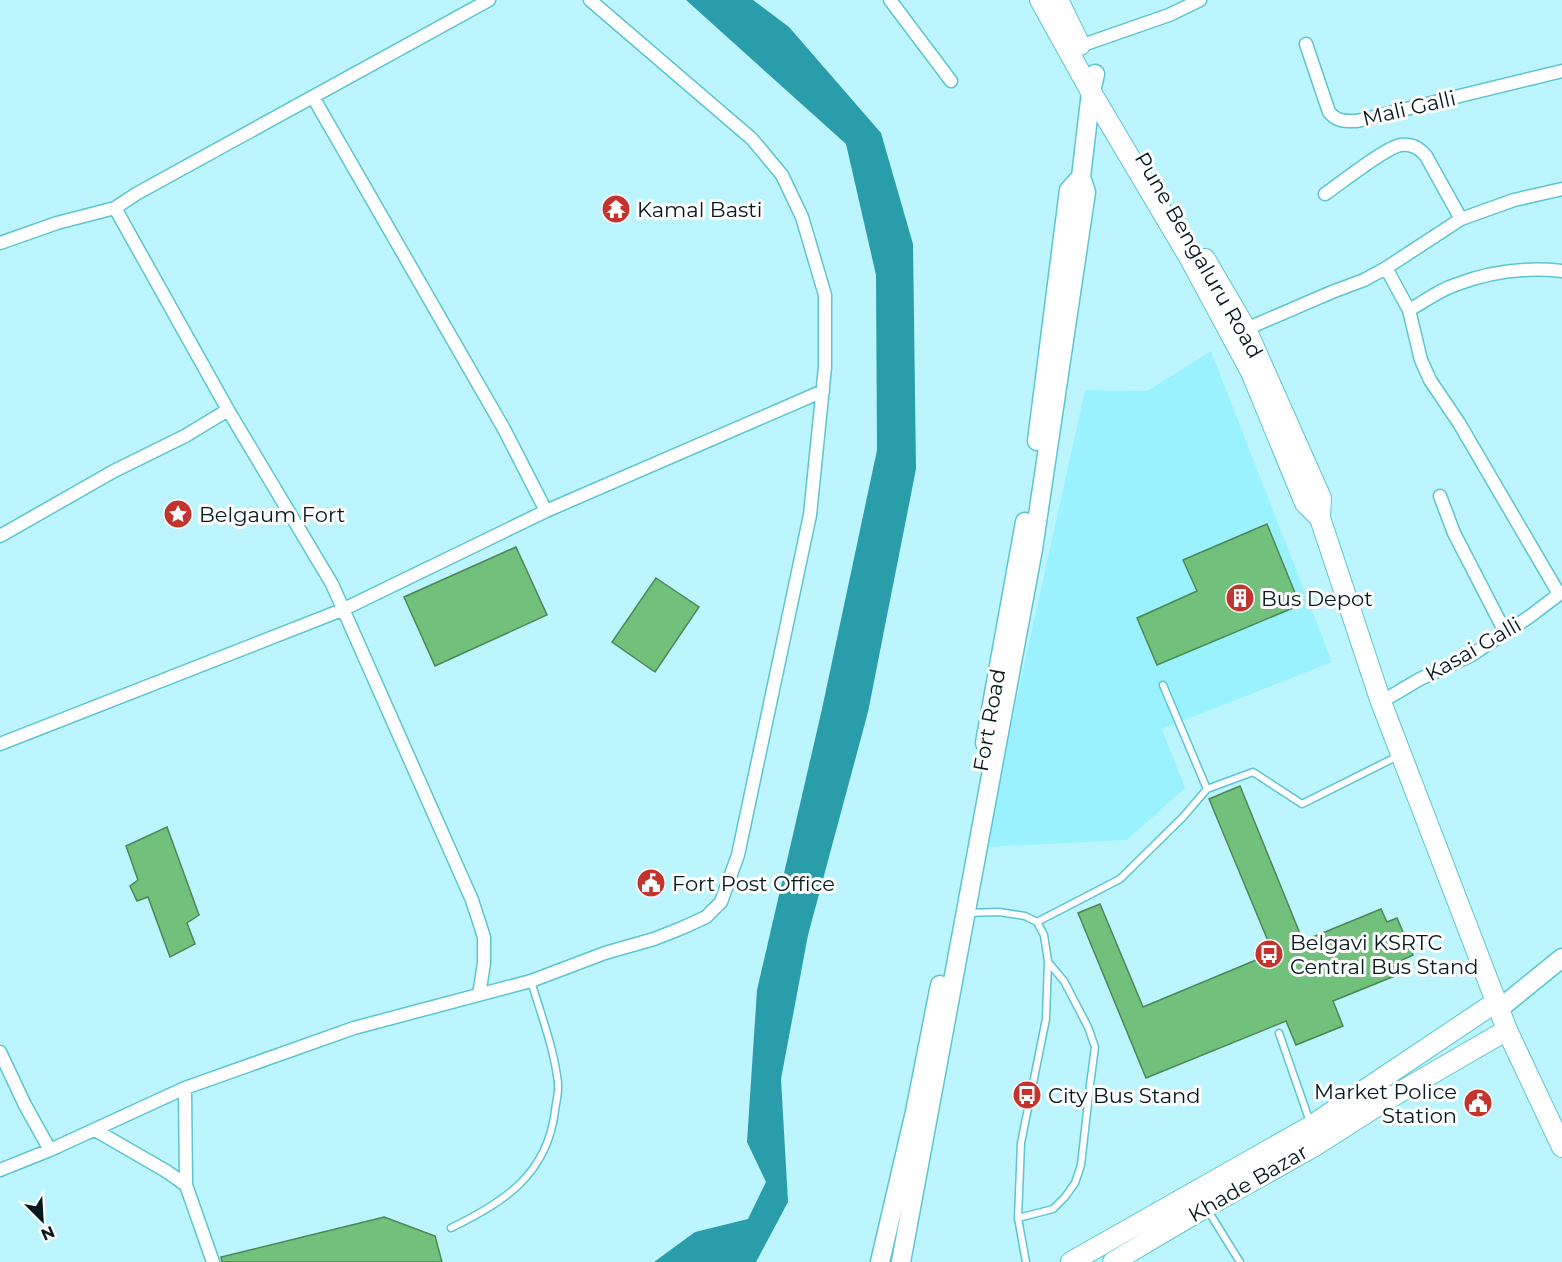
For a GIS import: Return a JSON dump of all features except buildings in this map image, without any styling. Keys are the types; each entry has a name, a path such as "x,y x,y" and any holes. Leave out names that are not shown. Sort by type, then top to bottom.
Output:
{"main road":[{"name":"Pune Bengaluru Road","path":"1047,1 1080,46 1093,83 1246,329 1321,498 1320,518"},
{"path":"1047,1 1251,372 1305,503 1320,518 1381,702 1401,754 1507,1029 1562,1147"},
{"name":"Fort Road","path":"900,1262 1032,484 1069,190 1081,177 1093,83"},
{"name":"Fort Road","path":"880,1262 960,913"},
{"path":"1071,1262 1311,1126 1498,1005 1562,958"},
{"name":"Khade Bazar","path":"1113,1262 1313,1147 1507,1029"}],"street":[{"path":"0,243 57,223 115,208 136,194 489,0"},
{"path":"0,1170 50,1150 185,1088 354,1028 531,981 682,928 706,917 722,902 738,855 810,515 825,367 825,295 802,217 782,175 752,139 590,0"},
{"path":"890,0 951,81"},
{"path":"1080,46 1169,15 1200,0"},
{"name":"Mali Galli","path":"1306,44 1329,112 1335,119 1345,121 1357,121 1562,71"},
{"path":"314,97 504,429 546,511"},
{"path":"1325,194 1387,151 1398,145 1410,145 1419,148 1426,156 1461,219"},
{"path":"1246,329 1364,280 1461,219 1514,200 1562,189"},
{"path":"115,208 228,410 332,584 472,900 484,937 484,963 478,995"},
{"path":"1386,268 1409,310 1421,360 1430,380 1459,423 1561,593"},
{"path":"1409,310 1453,285 1492,273 1542,268 1562,270"},
{"path":"0,744 342,610 546,511 823,391"},
{"path":"0,536 114,471 185,436 228,410"},
{"path":"1440,496 1454,533 1505,632"},
{"name":"Kasai Galli","path":"1381,702 1420,679 1470,656 1561,593"},
{"path":"0,1052 5,1071 50,1150"},
{"path":"185,1088 186,1185 213,1262"},
{"path":"94,1130 186,1185"}],"lane":[{"path":"1162,685 1207,789"},
{"path":"1037,922 1120,879 1183,817 1207,789 1253,772 1302,804 1401,754"},
{"path":"960,913 999,912 1025,916 1037,922 1044,935 1048,961 1046,1019 1021,1143 1018,1218 1026,1262"},
{"path":"1018,1218 1053,1209 1074,1183 1081,1165 1095,1047 1088,1027 1064,981 1048,961"},
{"path":"451,1228 503,1200 524,1180 542,1154 553,1125 558,1086 555,1066 531,981"},
{"path":"1279,1033 1311,1126"},
{"path":"1206,1207 1240,1262"}],"shaded area":[{"path":"686,0 753,0 789,27 881,133 913,244 916,469 868,712 808,935 781,1079 788,1202 756,1262 654,1262 695,1232 748,1219 766,1182 747,1142 757,990 822,709 877,450 876,275 846,144"},
{"path":"1211,351 1332,662 1162,729 1185,788 1127,840 984,847 1085,390 1147,391"}],"place":[{"name":"Kamal Basti","path":"616,209"},
{"name":"Belgaum Fort","path":"178,514"},
{"name":"Bus Depot","path":"1240,598"},
{"name":"Fort Post Office","path":"651,883"},
{"name":"Belgavi KSRTC Central Bus Stand","path":"1269,954"},
{"name":"City Bus Stand","path":"1027,1095"},
{"name":"Market Police Station","path":"1478,1103"}]}
